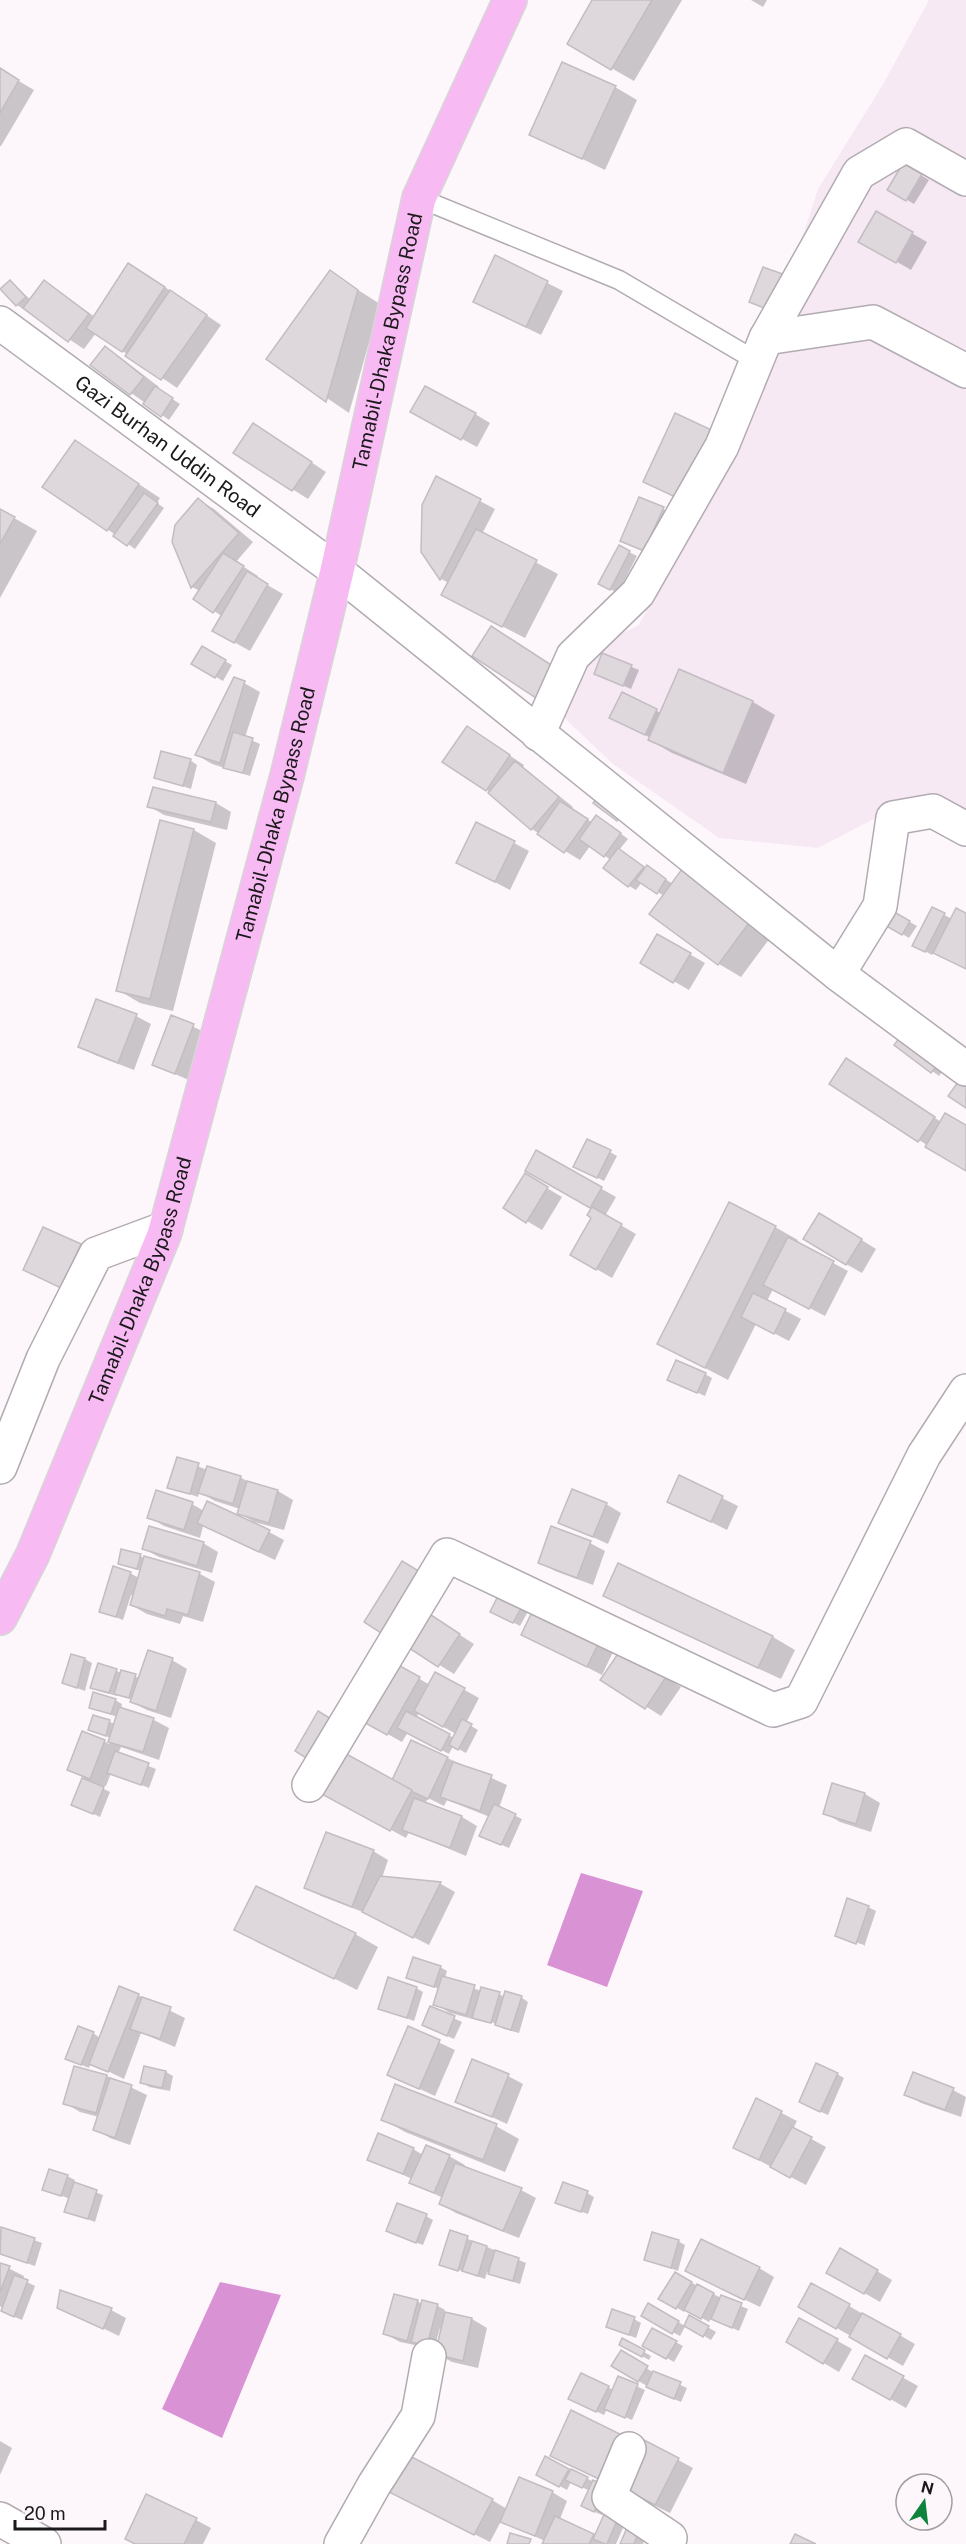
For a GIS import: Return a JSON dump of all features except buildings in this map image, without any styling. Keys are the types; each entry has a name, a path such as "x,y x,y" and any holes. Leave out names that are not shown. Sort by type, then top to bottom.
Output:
{"highway":[{"name":"Tamabil-Dhaka Bypass Road","path":"0,1618 33,1554 166,1228 287,776 337,571 419,198 510,0"}],"street":[{"path":"538,734 573,656 638,592 722,446 757,347 859,173 906,145 966,179"},
{"name":"Gazi Burhan Uddin Road","path":"0,322 337,571 838,974 966,1069"},
{"path":"757,347 873,322 966,371"},
{"path":"838,974 880,906 893,818 933,811 966,829"},
{"path":"0,1467 43,1359 96,1254 166,1228"},
{"path":"309,1785 447,1556 773,1710 801,1701 924,1455 966,1391"},
{"path":"341,2544 374,2485 418,2416 429,2356"},
{"path":"629,2449 609,2497 670,2538 667,2544"},
{"path":"0,2519 44,2544"}],"lane":[{"path":"419,198 619,280 757,347"}],"shaded area":[{"path":"929,0 966,0 966,818 916,797 818,848 719,838 613,764 559,713 565,690 600,644 639,625 736,438 818,189 882,86"},
{"path":"581,1873 643,1891 607,1987 547,1965"},
{"path":"220,2282 281,2295 222,2438 162,2409"}]}
